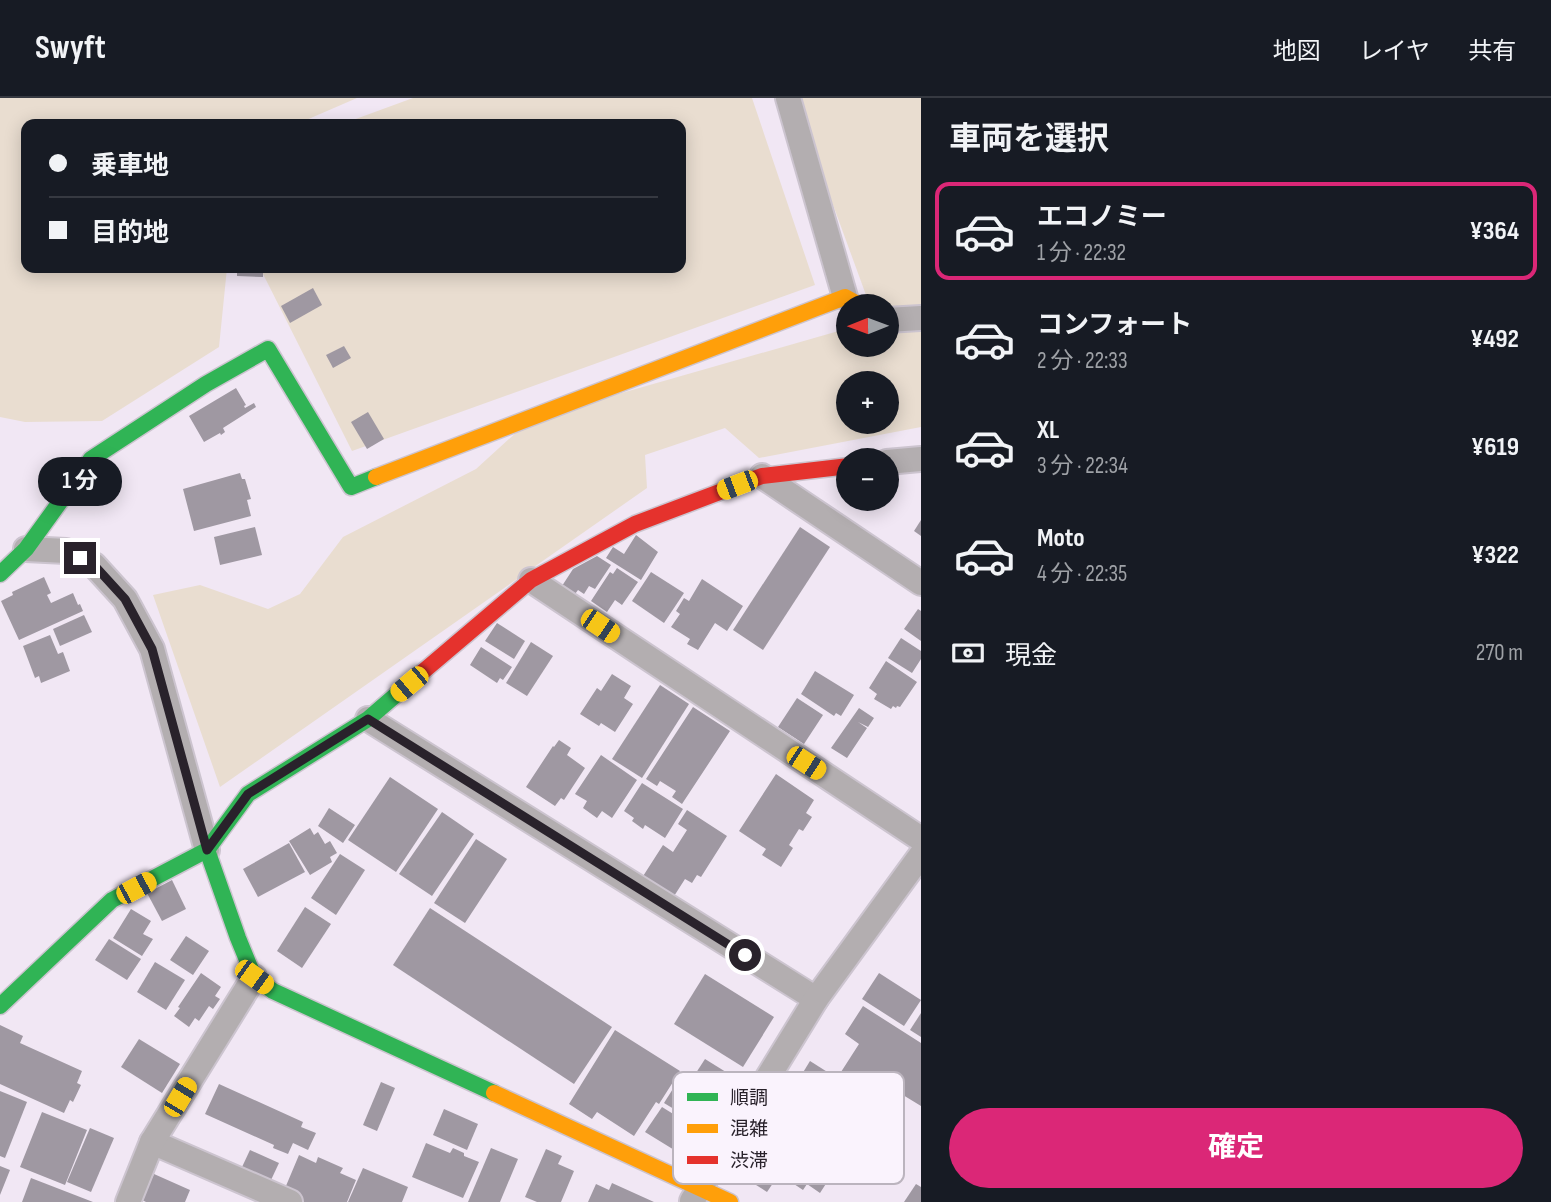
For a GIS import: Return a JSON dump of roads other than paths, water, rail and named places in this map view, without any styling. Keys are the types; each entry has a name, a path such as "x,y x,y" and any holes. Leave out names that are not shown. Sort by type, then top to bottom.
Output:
{"street":[{"path":"788,98 850,294"},
{"path":"0,574 26,549 91,459 206,384 268,349 351,487 836,308"},
{"path":"900,319 921,318"},
{"path":"899,461 921,459"},
{"path":"0,1006 112,900 207,850 248,794 368,719 531,580 635,524 762,476 836,467"},
{"path":"762,476 921,583"},
{"path":"26,549 66,551 94,565 125,599 152,649 207,850 254,977 272,991 673,1184"},
{"path":"531,580 921,838"},
{"path":"368,719 816,999"},
{"path":"771,1072 816,999 921,855"},
{"path":"128,1202 152,1142 254,977"},
{"path":"152,1142 290,1202"},
{"path":"673,1184 696,1195 730,1202"}]}
